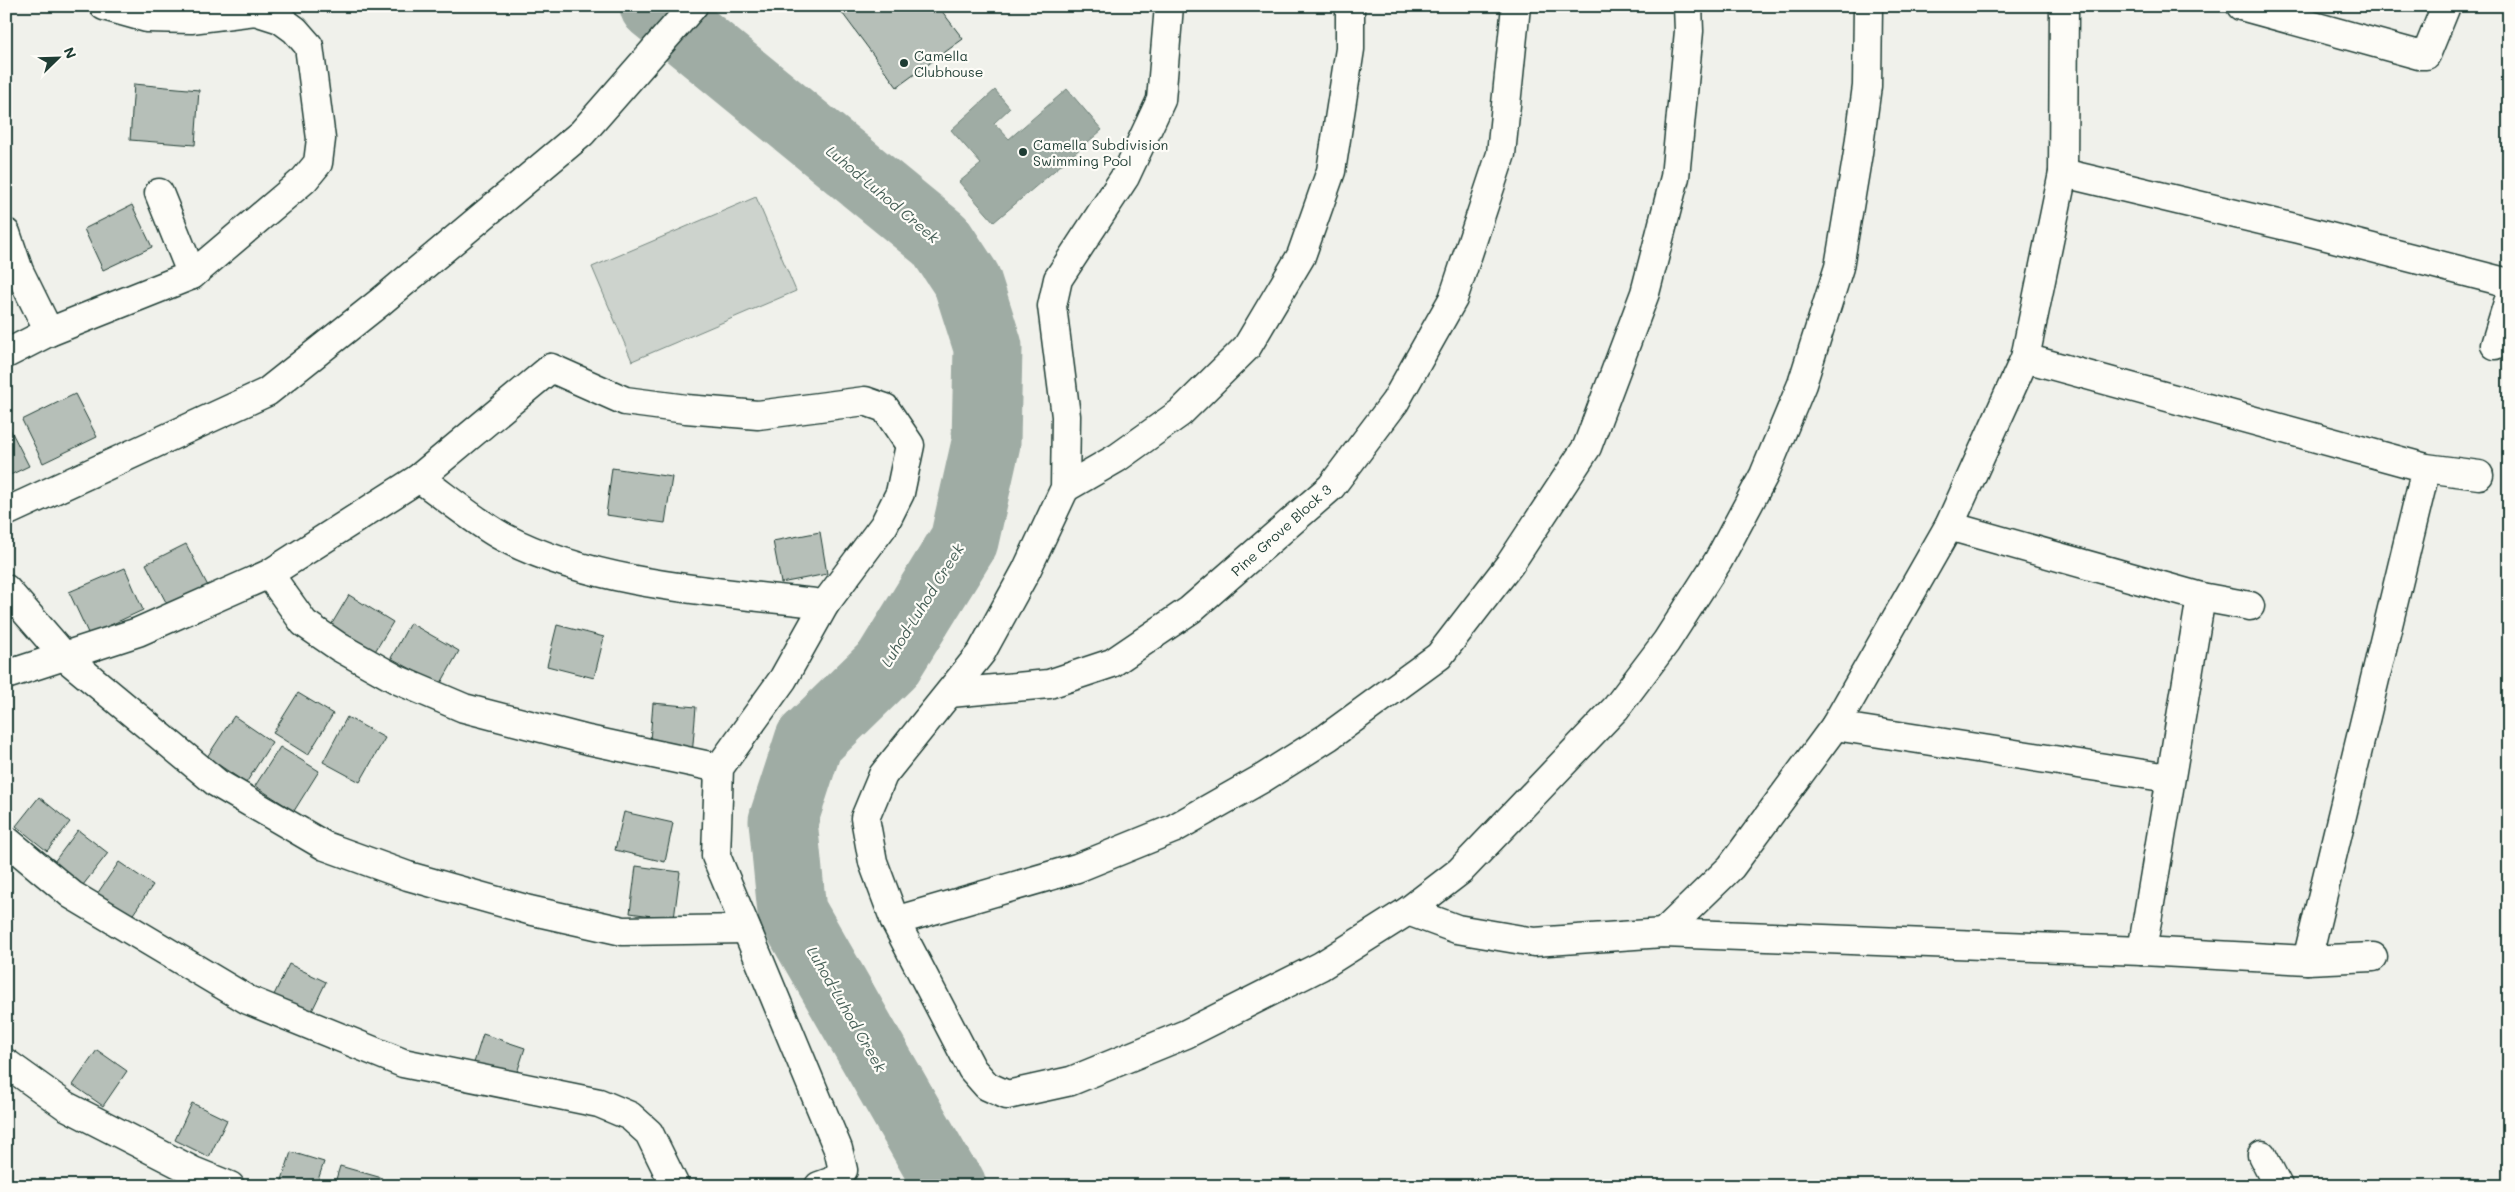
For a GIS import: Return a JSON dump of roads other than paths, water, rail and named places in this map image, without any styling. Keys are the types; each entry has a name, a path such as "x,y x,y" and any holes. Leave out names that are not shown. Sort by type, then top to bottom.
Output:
{"street":[{"path":"6,354 49,332 192,275 304,180 318,163 321,138 308,46 295,30 280,19 255,11 191,19 147,18 104,6"},
{"path":"6,512 267,392 379,303 582,133 693,6"},
{"path":"1169,6 1160,100 1125,177 1058,279 1052,306 1066,416 1065,488 1026,571 981,653 883,775 865,818 873,862 895,921 972,1069 987,1086 1007,1095 1071,1081 1186,1034 1321,966 1408,911 1460,872 1616,708 1666,642 1718,561 1764,475 1802,384 1839,267 1867,86 1868,6"},
{"path":"1065,488 1117,458 1180,413 1246,347 1301,256 1331,171 1350,49 1350,6"},
{"name":"Pine Grove Block 3","path":"950,693 1049,684 1112,663 1190,610 1331,487 1395,402 1454,299 1501,154 1516,6"},
{"path":"895,921 1077,868 1172,829 1263,778 1328,737 1439,656 1510,564 1587,447 1645,293 1675,177 1689,30 1688,6"},
{"path":"1663,933 1731,866 1836,726 1948,526 2025,358 2063,173 2064,6"},
{"path":"2241,6 2419,56 2426,55 2446,6"},
{"path":"2063,173 2299,229 2509,283"},
{"path":"159,193 192,275"},
{"path":"6,233 19,271 49,332"},
{"path":"2495,345 2509,299"},
{"path":"2025,358 2426,468 2479,475"},
{"path":"6,674 66,657 138,632 268,574 419,478 551,368 624,401 686,409 758,416 865,401 885,408 910,445 900,493 884,525 824,604 783,679 720,768 716,856 838,1149 843,1170 833,1181 819,1186"},
{"path":"2307,960 2426,468"},
{"path":"419,478 502,536 557,560 664,586 824,604"},
{"path":"1948,526 2201,597 2250,606"},
{"path":"268,574 304,623 339,647 398,680 464,708 588,740 720,768"},
{"path":"6,589 66,657 217,783 325,846 408,876 529,910 623,931 746,929"},
{"path":"2142,951 2169,778 2201,597"},
{"path":"1836,726 2169,778"},
{"path":"6,840 72,895 248,1000 403,1063 599,1103 630,1116 649,1133 675,1186"},
{"path":"1408,911 1457,929 1534,942 1663,933 2142,951 2307,960 2373,957"},
{"path":"6,1063 66,1106 193,1170 230,1186"},
{"path":"2262,1155 2278,1186"}],"waterway":[{"name":"Luhod-Luhod Creek","path":"654,6 940,240 967,281 988,347 986,443 964,541 888,664 809,741 783,821 792,912 945,1179 952,1186"}],"place":[{"name":"Camella Clubhouse","path":"904,63"},
{"name":"Camella Subdivision Swimming Pool","path":"1023,152"}]}
